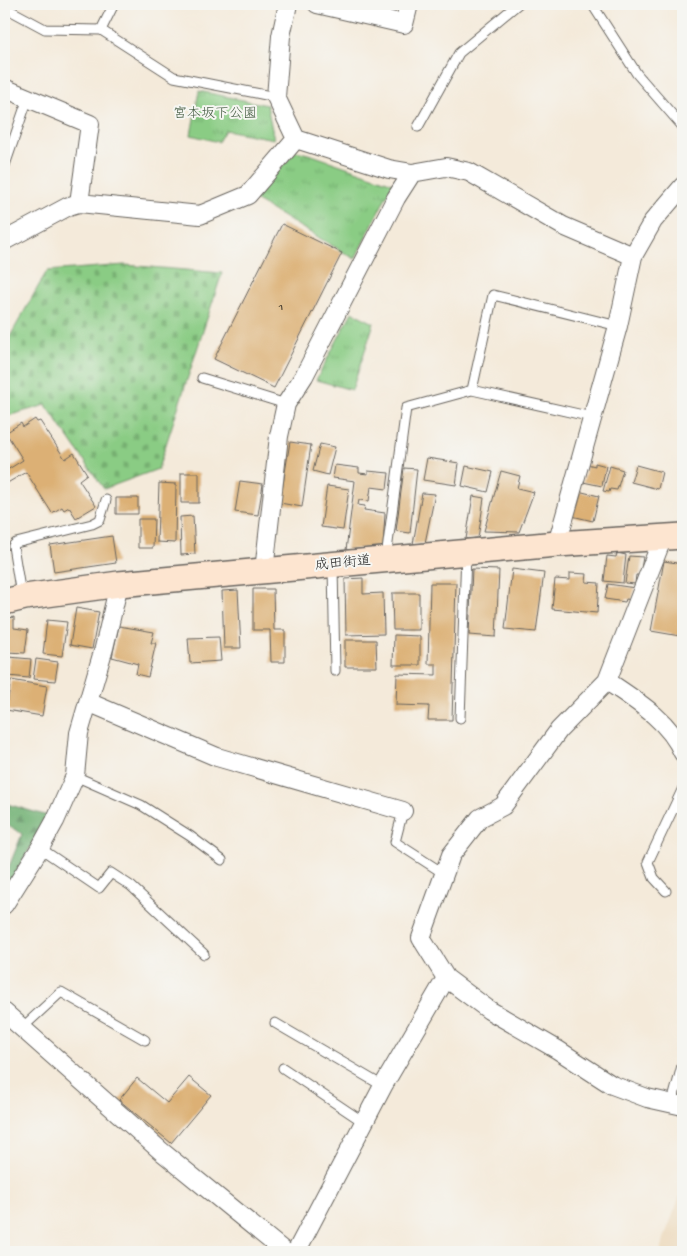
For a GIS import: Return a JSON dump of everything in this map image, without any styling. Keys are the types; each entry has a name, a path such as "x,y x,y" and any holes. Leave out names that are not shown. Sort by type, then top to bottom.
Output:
{"street":[{"path":"288,4 281,36 276,97 296,138 389,169 412,173 446,167 469,172 563,226 633,256"},
{"path":"317,4 404,24 409,4"},
{"path":"4,88 90,124 79,203"},
{"path":"4,241 69,206 79,203 200,215 248,195 296,138"},
{"path":"264,571 279,436 286,404 304,376 396,198 412,173"},
{"path":"557,544 618,326 633,256 653,221 683,186"},
{"path":"673,537 607,681 559,730 503,806 480,818 451,855 421,938 446,978 489,1010 558,1050 612,1085 647,1098 678,1104"},
{"name":"成田街道","path":"12,600 119,584 333,566 557,544 673,537"},
{"path":"4,905 55,821 75,776 79,733 104,648 119,584"},
{"path":"607,681 643,705 666,728 683,753"},
{"path":"88,702 217,757 403,811"},
{"path":"296,1252 383,1086 446,978"},
{"path":"4,1012 160,1151 285,1252"}],"lane":[{"path":"101,30 114,4"},
{"path":"418,127 459,52 518,4"},
{"path":"592,4 637,74 683,127"},
{"path":"4,7 45,29 101,30 174,77 276,97"},
{"path":"4,168 28,98"},
{"path":"472,390 493,295 618,326"},
{"path":"202,378 286,404"},
{"path":"385,560 406,408 472,390 592,417"},
{"path":"12,600 13,546 16,543 92,524 100,520 106,500"},
{"path":"460,718 466,553"},
{"path":"333,566 335,671"},
{"path":"75,776 141,805 190,836 222,860"},
{"path":"666,891 654,878 648,862 683,788"},
{"path":"403,811 395,842 443,873"},
{"path":"40,848 99,888 110,873 131,886 204,954"},
{"path":"22,1028 61,992 145,1040"},
{"path":"275,1023 383,1086"},
{"path":"678,1104 683,1062"},
{"path":"283,1068 365,1122"}],"shaded area":[{"path":"683,1188 683,1252 661,1252 664,1238"}],"green space":[{"name":"宮本坂下公園","path":"199,91 267,105 274,139 225,130 218,142 191,135"},
{"path":"296,151 393,183 355,259 253,199"},
{"path":"125,265 222,273 158,469 104,489 46,405 4,417 4,347 47,271"},
{"path":"352,312 374,323 352,390 316,380"},
{"path":"4,803 48,816 4,894 4,879 22,834 4,823"}],"building":[{"path":"282,224 342,253 274,388 214,359"},
{"path":"35,419 37,422 40,421 65,459 74,453 87,474 79,480 96,506 76,518 69,507 64,510 62,507 52,513 26,472 4,485 4,472 23,460 8,436 4,439 4,434 21,423 23,427"},
{"path":"290,442 311,445 302,507 280,503"},
{"path":"320,444 335,447 328,475 313,471"},
{"path":"427,458 459,463 456,485 423,480"},
{"path":"595,463 606,466 602,486 583,482 587,464 595,466"},
{"path":"335,465 359,468 359,473 368,474 368,471 389,473 387,489 371,487 369,501 359,500 358,505 365,506 364,510 385,513 383,547 346,550 355,481 333,478"},
{"path":"636,465 662,472 658,489 631,482"},
{"path":"466,466 493,472 488,492 462,486"},
{"path":"610,466 623,470 617,490 610,489 609,492 603,491"},
{"path":"404,468 417,469 410,533 396,531"},
{"path":"501,471 520,476 517,488 534,492 519,532 484,531"},
{"path":"181,473 199,473 199,503 181,503"},
{"path":"240,481 263,484 258,515 235,512"},
{"path":"159,483 176,484 175,543 157,542"},
{"path":"327,486 349,489 343,530 321,527"},
{"path":"578,491 599,496 593,521 572,516"},
{"path":"422,493 435,494 425,543 413,544"},
{"path":"473,496 484,498 478,538 466,539"},
{"path":"116,498 138,498 138,514 116,514"},
{"path":"193,516 195,554 181,555 180,517"},
{"path":"138,519 154,519 153,548 138,548"},
{"path":"112,536 116,563 54,572 50,545"},
{"path":"617,553 626,555 623,583 604,581 607,556 616,557"},
{"path":"629,556 643,557 640,575 636,575 635,584 625,583"},
{"path":"664,561 683,564 683,618 680,636 651,631"},
{"path":"472,569 499,570 496,637 469,635"},
{"path":"512,569 544,573 536,632 505,629"},
{"path":"570,573 587,574 586,582 599,583 597,613 552,609 555,579 570,580"},
{"path":"363,578 363,594 383,593 384,634 346,635 345,579"},
{"path":"430,583 456,583 452,720 428,720 429,706 396,705 397,674 436,675 436,664 428,664"},
{"path":"608,584 635,588 632,600 626,599 625,602 605,599"},
{"path":"253,589 273,589 274,630 285,630 285,662 271,662 270,630 253,630"},
{"path":"238,590 241,648 224,648 222,591"},
{"path":"392,593 419,593 419,630 393,630"},
{"path":"76,608 99,612 92,649 70,645"},
{"path":"14,617 14,628 28,630 25,653 7,652 4,619"},
{"path":"47,620 67,622 62,656 43,654"},
{"path":"119,626 154,632 151,643 156,643 148,677 136,674 138,664 112,657"},
{"path":"394,635 420,636 420,665 393,665"},
{"path":"219,637 221,661 190,663 188,638"},
{"path":"345,640 376,640 377,667 345,667"},
{"path":"9,657 31,659 29,678 8,676"},
{"path":"36,659 58,662 55,681 33,679"},
{"path":"11,680 47,686 42,716 6,710"},
{"path":"189,1077 211,1095 171,1143 119,1100 137,1078 167,1103"}]}
